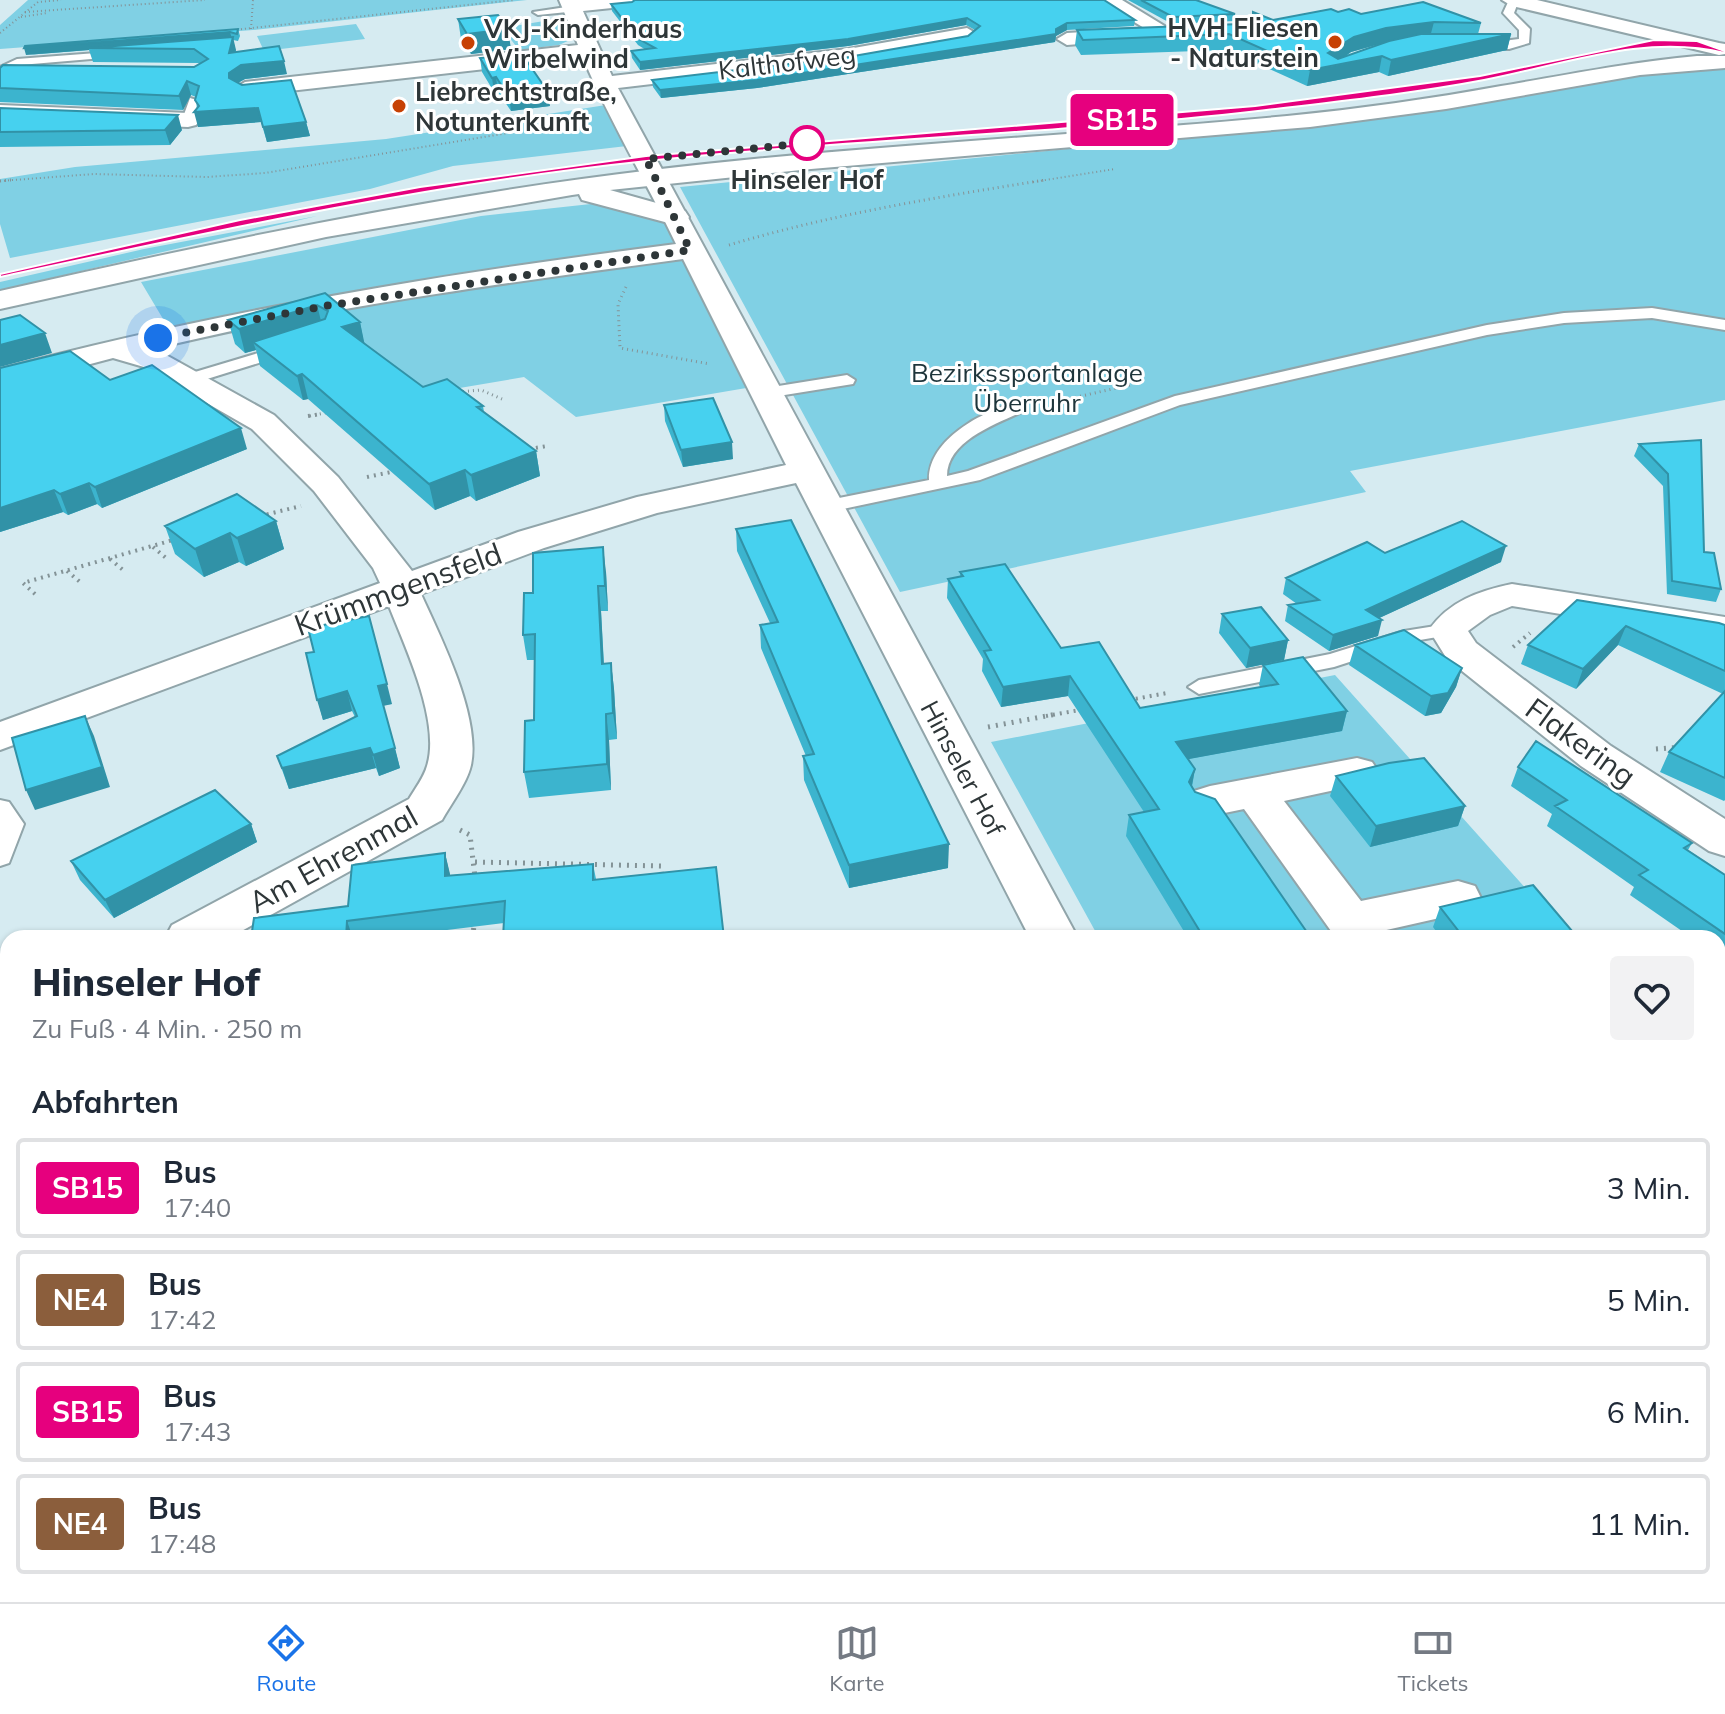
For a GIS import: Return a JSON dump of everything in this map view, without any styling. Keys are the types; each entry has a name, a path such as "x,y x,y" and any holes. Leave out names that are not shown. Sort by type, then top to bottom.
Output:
{"street":[{"path":"571,5 631,0"},
{"path":"1067,39 1173,33 1108,0"},
{"path":"1513,0 1725,51"},
{"name":"Hinseler Hof","path":"571,5 619,116 651,168 824,507 1050,930"},
{"path":"1597,19 1613,36 1618,49"},
{"name":"Kalthofweg","path":"605,83 848,55 967,34"},
{"path":"47,263 420,190 1255,109 1480,79 1654,43 1698,44"},
{"path":"1661,66 1695,54 1698,44"},
{"path":"245,89 550,53 591,51"},
{"path":"2,70 134,61"},
{"path":"0,300 260,243 557,190 651,168 1142,137 1401,111 1661,66 1725,62"},
{"path":"0,112 191,110"},
{"path":"557,190 617,199 683,234"},
{"path":"0,379 114,349 299,310 610,261 683,234"},
{"name":"Am Ehrenmal","path":"114,349 155,361 263,422 331,490 391,566 402,588 433,666 451,733 449,766 426,809 204,930"},
{"name":"Krümmgensfeld","path":"0,737 531,540 649,504 806,471"},
{"path":"1448,630 1457,620 1492,599 1512,595 1725,629"},
{"name":"Flakering","path":"1448,630 1461,651 1596,756 1725,840"},
{"path":"1210,801 1357,772"},
{"path":"1255,793 1356,930 1458,898"}],"lane":[{"path":"1466,46 1509,46 1525,41 1524,29 1508,13 1513,0"},
{"path":"538,12 571,5"},
{"path":"824,507 938,484 1014,462 1175,401 1487,330 1564,318 1652,313 1725,325"},
{"path":"191,379 310,342"},
{"path":"758,380 847,380"},
{"path":"938,484 936,475 939,462 957,442 982,424 1016,408"},
{"path":"1199,687 1334,660 1411,635 1448,630"},
{"path":"0,808 12,824 0,857"}],"path":[{"path":"0,33 38,2 61,0"},
{"path":"25,12 205,0"},
{"path":"251,29 253,0"},
{"path":"220,31 514,0"},
{"path":"19,17 48,12"},
{"path":"0,181 126,173 207,177 265,173 522,129 619,116"},
{"path":"610,261 614,266 628,268 629,273 629,281 618,304 620,348 719,366 758,380"},
{"path":"460,398 453,392 480,389 502,399"},
{"path":"263,422 341,410"},
{"path":"516,451 547,446"},
{"path":"251,519 331,490 408,469"},
{"path":"35,594 23,583 179,538"},
{"path":"152,546 166,558"},
{"path":"109,558 123,570"},
{"path":"66,570 80,582"},
{"path":"1485,671 1565,602"},
{"path":"1122,701 1199,687"},
{"path":"1009,723 1092,707"},
{"path":"426,809 470,835 475,862 474,893"},
{"path":"475,862 661,866 663,894"},
{"path":"531,864 533,877"},
{"path":"473,930 474,908"}],"green space":[{"path":"28,0 527,0 253,30 0,49 0,25"},
{"path":"562,18 570,40 559,45 519,50 502,28"},
{"path":"356,24 365,39 264,51 257,36"},
{"name":"Bezirkssportanlage Überruhr","path":"1725,67 1725,400 1350,471 1366,492 900,592 680,187 1411,115 1682,69"},
{"path":"606,105 627,146 453,166 370,189 10,258 0,224 0,179 75,167 386,139"},
{"path":"646,198 683,250 172,334 141,282 481,216"},
{"path":"317,216 0,290 0,282 144,249"},
{"path":"683,252 758,386 576,417 524,377 424,394 331,316 325,307"},
{"path":"1335,675 1563,930 1095,930 991,742"}],"building":[{"path":"635,0 1104,0 1135,20 1067,23 1056,29 1056,34 757,80 660,90 652,80 848,57 968,36 980,26 967,18 848,39 640,62 631,51 655,48 637,38 611,4"},
{"path":"1141,0 1196,0 1235,14 1173,17"},
{"path":"1423,2 1481,23 1434,22 1386,28 1354,37 1328,53 1338,59 1389,41 1421,34 1511,34 1391,60 1382,56 1310,70 1229,34 1083,40 1077,30 1241,24 1253,17 1253,12 1273,20 1331,9 1338,12 1349,9 1361,14"},
{"path":"498,15 508,29 467,34 458,19"},
{"path":"238,29 237,34 230,32 24,48 25,46"},
{"path":"233,37 229,53 279,46 284,61 241,65 229,73 229,78 242,85 291,80 306,122 263,127 258,108 194,112 199,106 195,100 199,86 187,81 179,96 0,88 0,68 3,65 194,67 208,59 194,49 89,48"},
{"path":"522,54 548,92 509,97 480,58"},
{"path":"0,108 178,115 165,130 0,132"},
{"path":"325,293 360,322 342,327 423,387 447,379 483,406 477,407 536,451 471,475 465,470 429,484 302,374 297,376 253,342 325,319 328,311 317,305 239,329 228,320"},
{"path":"20,315 45,333 0,345 0,320"},
{"path":"70,351 110,380 152,365 241,428 95,487 89,483 60,494 54,490 0,508 0,368"},
{"path":"713,398 732,442 681,450 664,405"},
{"path":"1701,440 1704,552 1714,553 1721,589 1672,581 1668,474 1639,444"},
{"path":"237,494 276,521 237,538 230,533 195,549 165,526"},
{"path":"791,520 949,844 849,865 803,756 814,754 760,625 778,622 736,529"},
{"path":"1462,521 1506,546 1366,610 1382,620 1333,635 1288,605 1319,600 1286,578 1367,542 1385,553"},
{"path":"603,547 605,586 598,586 602,664 611,663 613,713 606,714 607,764 524,772 525,721 534,720 535,634 523,635 524,593 533,593 533,553"},
{"path":"1005,564 1061,648 1099,642 1140,708 1278,684 1263,665 1303,657 1347,711 1176,742 1195,769 1189,782 1195,792 1215,799 1305,930 1199,930 1129,815 1159,809 1070,676 1003,687 984,651 991,650 948,579 963,576 960,572"},
{"path":"1577,600 1725,625 1725,671 1626,626 1583,669 1528,645"},
{"path":"1261,607 1288,640 1250,648 1222,614"},
{"path":"369,616 387,684 378,686 395,748 373,755 370,748 282,768 277,756 357,716 347,691 317,700 306,653 314,652 308,628"},
{"path":"1404,630 1462,668 1448,693 1431,696 1355,645"},
{"path":"1725,691 1725,778 1669,752"},
{"path":"85,716 102,767 26,790 12,738"},
{"path":"1536,741 1692,843 1684,848 1725,875 1725,930 1719,930 1639,875 1648,870 1555,806 1567,800 1518,767"},
{"path":"1424,758 1465,806 1376,826 1336,776 1389,763"},
{"path":"215,790 251,824 105,900 71,861"},
{"path":"445,853 445,876 593,864 593,880 716,867 723,930 503,930 505,901 347,921 346,930 252,930 254,918 348,906 352,865"},
{"path":"1533,885 1571,930 1458,930 1440,907"}],"bus line":[{"name":"SB15","path":"0,274 240,223 420,190 646,159 872,138 1255,109 1480,79 1654,43 1697,43 1725,51"}],"place":[{"name":"HVH Fliesen - Naturstein","path":"1335,42"},
{"name":"VKJ-Kinderhaus Wirbelwind","path":"468,43"},
{"name":"Liebrechtstraße, Notunterkunft","path":"399,106"},
{"name":"Hinseler Hof","path":"807,143"}],"route":[{"path":"158,338 325,306 690,250 646,159 819,142 807,143"}]}
